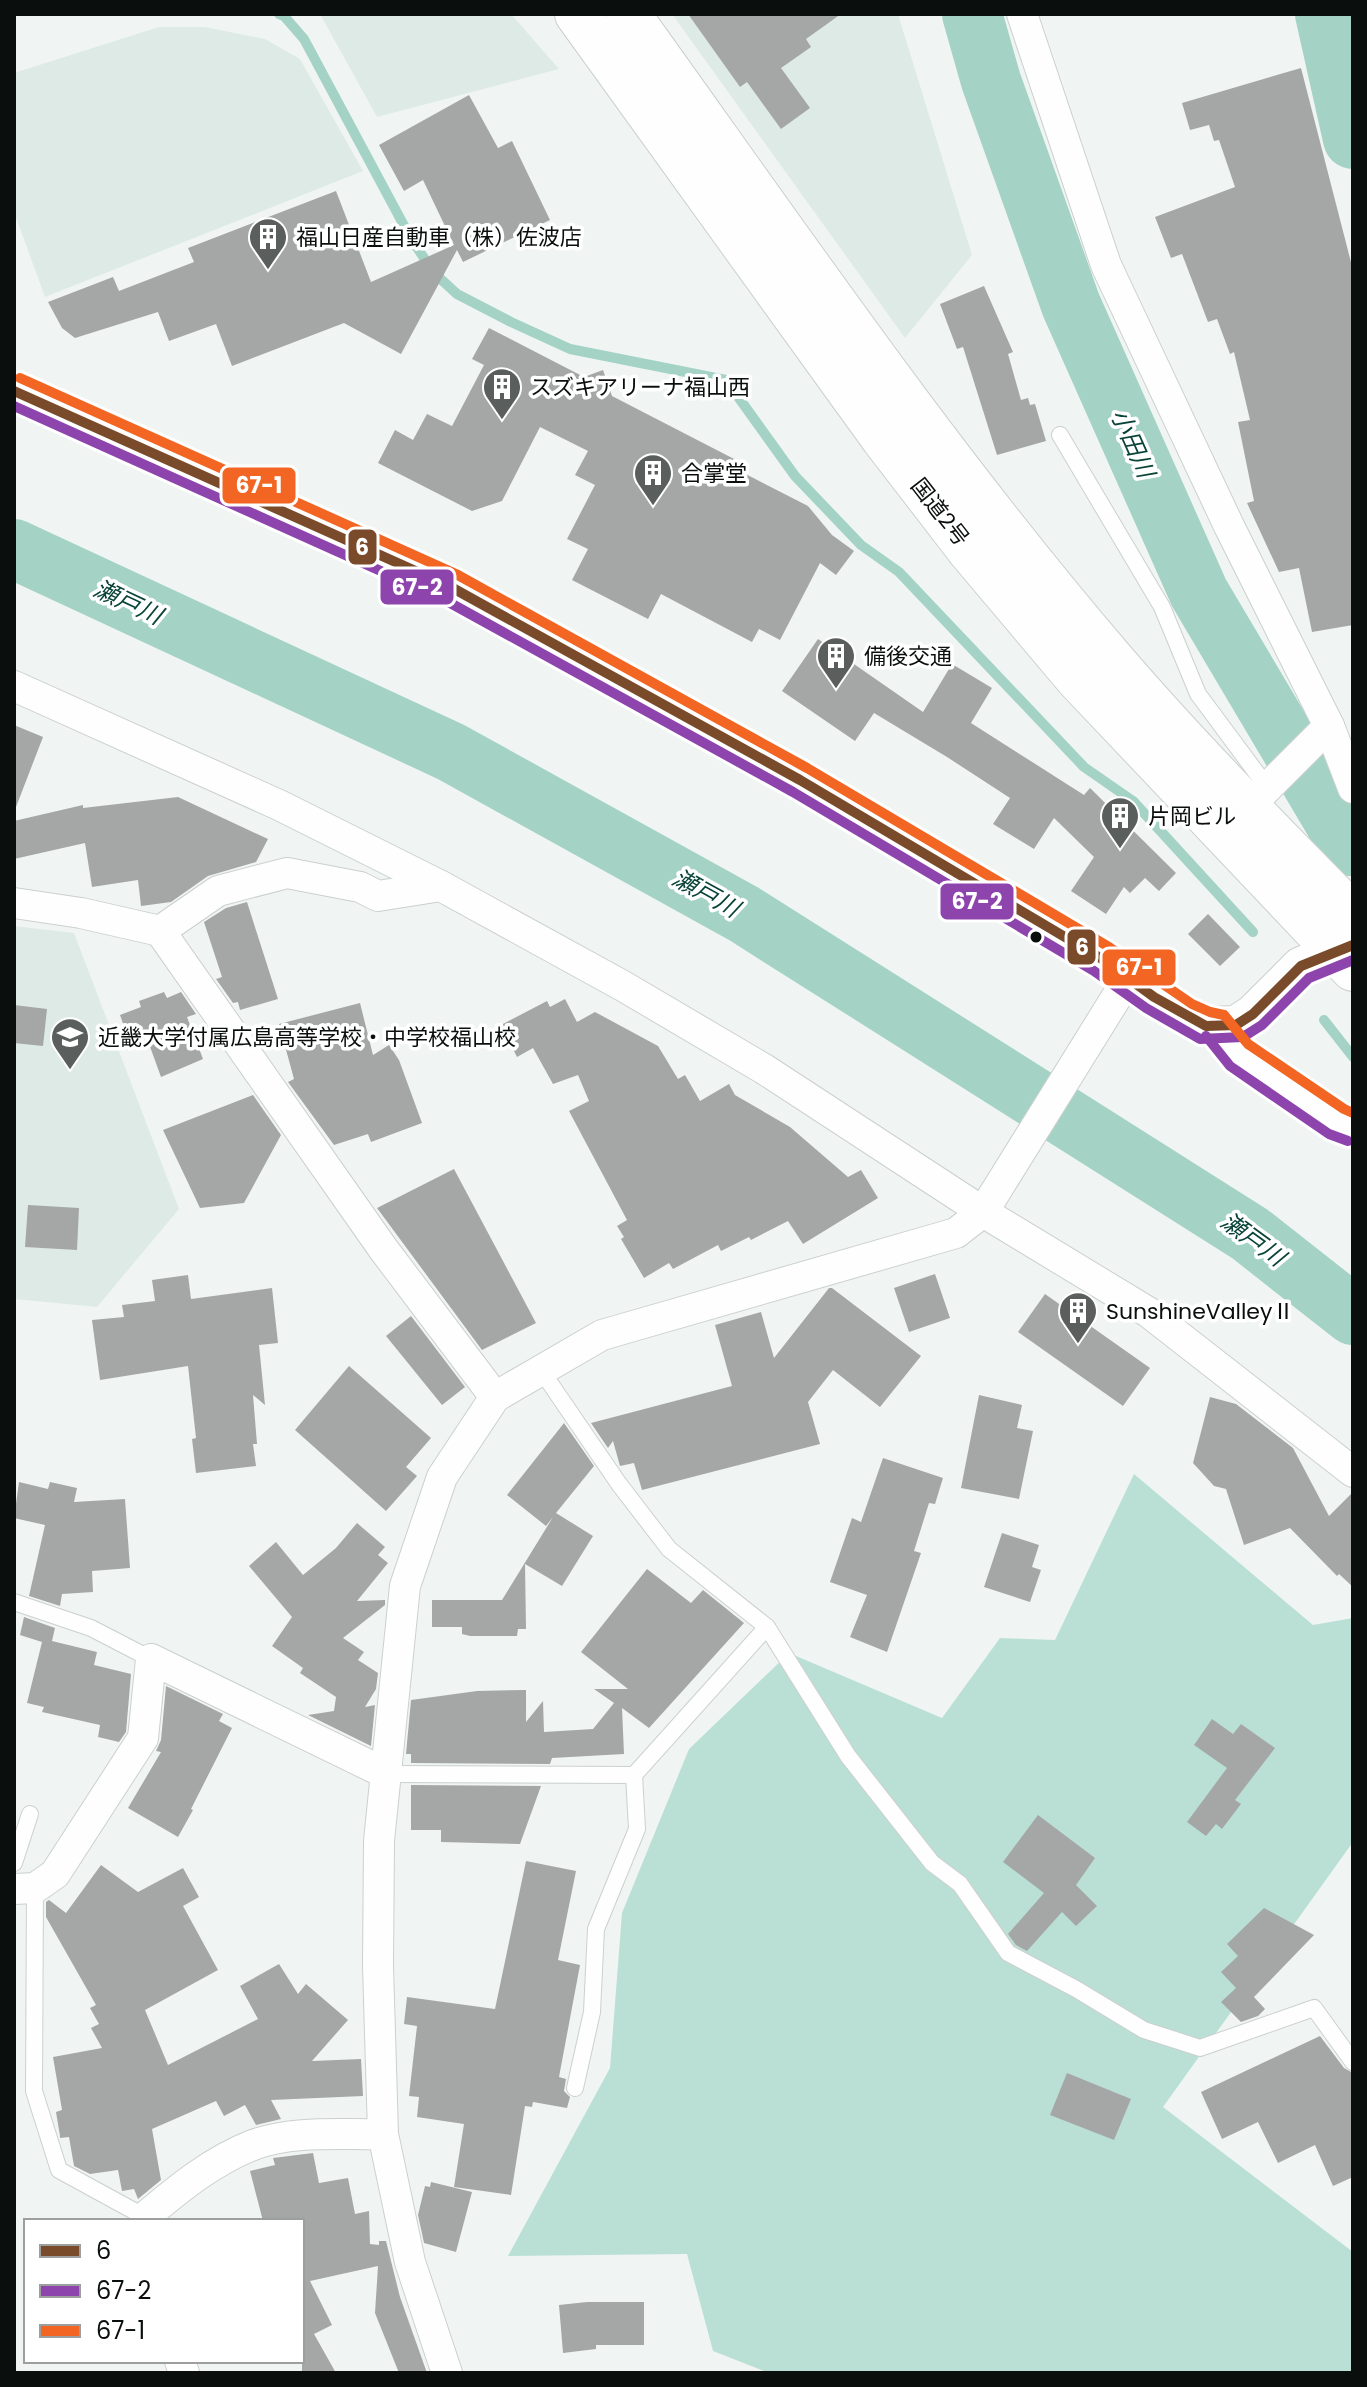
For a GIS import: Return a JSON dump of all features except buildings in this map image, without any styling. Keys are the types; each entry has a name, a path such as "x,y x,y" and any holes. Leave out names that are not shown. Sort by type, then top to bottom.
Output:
{"highway":[{"name":"国道2号","path":"577,14 883,438 970,551 1078,679 1255,800"},
{"name":"国道2号","path":"628,14 913,409 1109,656 1255,800 1349,945"}],"street":[{"path":"1022,14 1106,265 1323,732 1353,788"},
{"path":"14,391 449,586 800,780 1119,992 1206,1026 1236,1025 1253,1014 1301,966 1349,945"},
{"path":"14,686 279,805 441,886 623,986 986,1206 1148,1312 1353,1472"},
{"path":"1255,800 1323,732"},
{"path":"160,931 218,891 287,873 360,887 378,896 441,886"},
{"path":"14,903 81,913 160,931 384,1250 495,1397"},
{"path":"447,2373 410,2262 383,2134 378,1966 379,1841 405,1586 442,1477 495,1397 602,1335 956,1233 986,1206 1119,992"},
{"path":"1217,1027 1238,1054 1345,1125"},
{"path":"24,1889 55,1874 143,1738 151,1659 387,1774"},
{"path":"145,2219 194,2176 254,2145 307,2135 383,2134"}],"lane":[{"path":"1060,435 1162,607 1198,694 1255,800"},
{"path":"541,1370 619,1484 669,1549 767,1627 848,1756 932,1863 960,1884 1008,1953 1144,2030 1200,2048 1314,2008 1353,2062"},
{"path":"14,1602 91,1628 151,1659"},
{"path":"575,2088 592,2012 596,1929 637,1829 634,1775 767,1627"},
{"path":"387,1774 634,1775"},
{"path":"14,1863 30,1814"},
{"path":"24,1889 34,2091 59,2170 145,2219"}],"shaded area":[{"path":"320,14 511,14 559,69 377,117"},
{"path":"672,14 898,14 972,255 905,338"},
{"path":"159,27 205,27 265,39 300,59 363,171 45,297 14,212 14,73"},
{"name":"近畿大学付属広島高等学校・中学校福山校","path":"14,926 74,933 179,1209 97,1307 14,1299"}],"green space":[{"path":"1134,1474 1313,1625 1353,1618 1353,1842 1163,2107 1353,2252 1353,2373 769,2373 713,2351 687,2254 508,2256 610,2068 622,1913 689,1749 789,1653 942,1718 1000,1638 1055,1640"}],"waterway":[{"path":"279,14 304,39 409,235 433,272 457,294 570,349 726,380 795,476 861,545 899,572 1084,767 1133,801 1253,932"},
{"name":"小田川","path":"972,14 991,81 1071,305 1199,593 1349,846"},
{"path":"1325,14 1353,139"},
{"name":"瀬戸川","path":"14,549 451,752 744,914 1250,1234 1353,1315"},
{"path":"1324,1020 1353,1057"}],"transit line":[{"name":"67-1","path":"20,378 456,574 807,768 1109,947 1192,1004 1224,1015 1248,1044 1353,1113"},
{"name":"6","path":"14,391 449,586 800,780 1102,959 1154,997 1206,1026 1236,1025 1253,1014 1301,966 1353,945"},
{"name":"67-2","path":"14,406 443,599 793,792 1094,971 1146,1008 1200,1039 1243,1037 1262,1025 1309,978 1353,960"},
{"name":"67-2","path":"1206,1036 1230,1066 1329,1134 1348,1141"}],"place":[{"name":"福山日産自動車（株）佐波店","path":"268,271"},
{"name":"スズキアリーナ福山西","path":"502,421"},
{"name":"合掌堂","path":"653,507"},
{"name":"備後交通","path":"836,690"},
{"name":"片岡ビル","path":"1120,850"},
{"name":"近畿大学付属広島高等学校・中学校福山校","path":"70,1071"},
{"name":"SunshineValleyⅡ","path":"1078,1345"}]}
